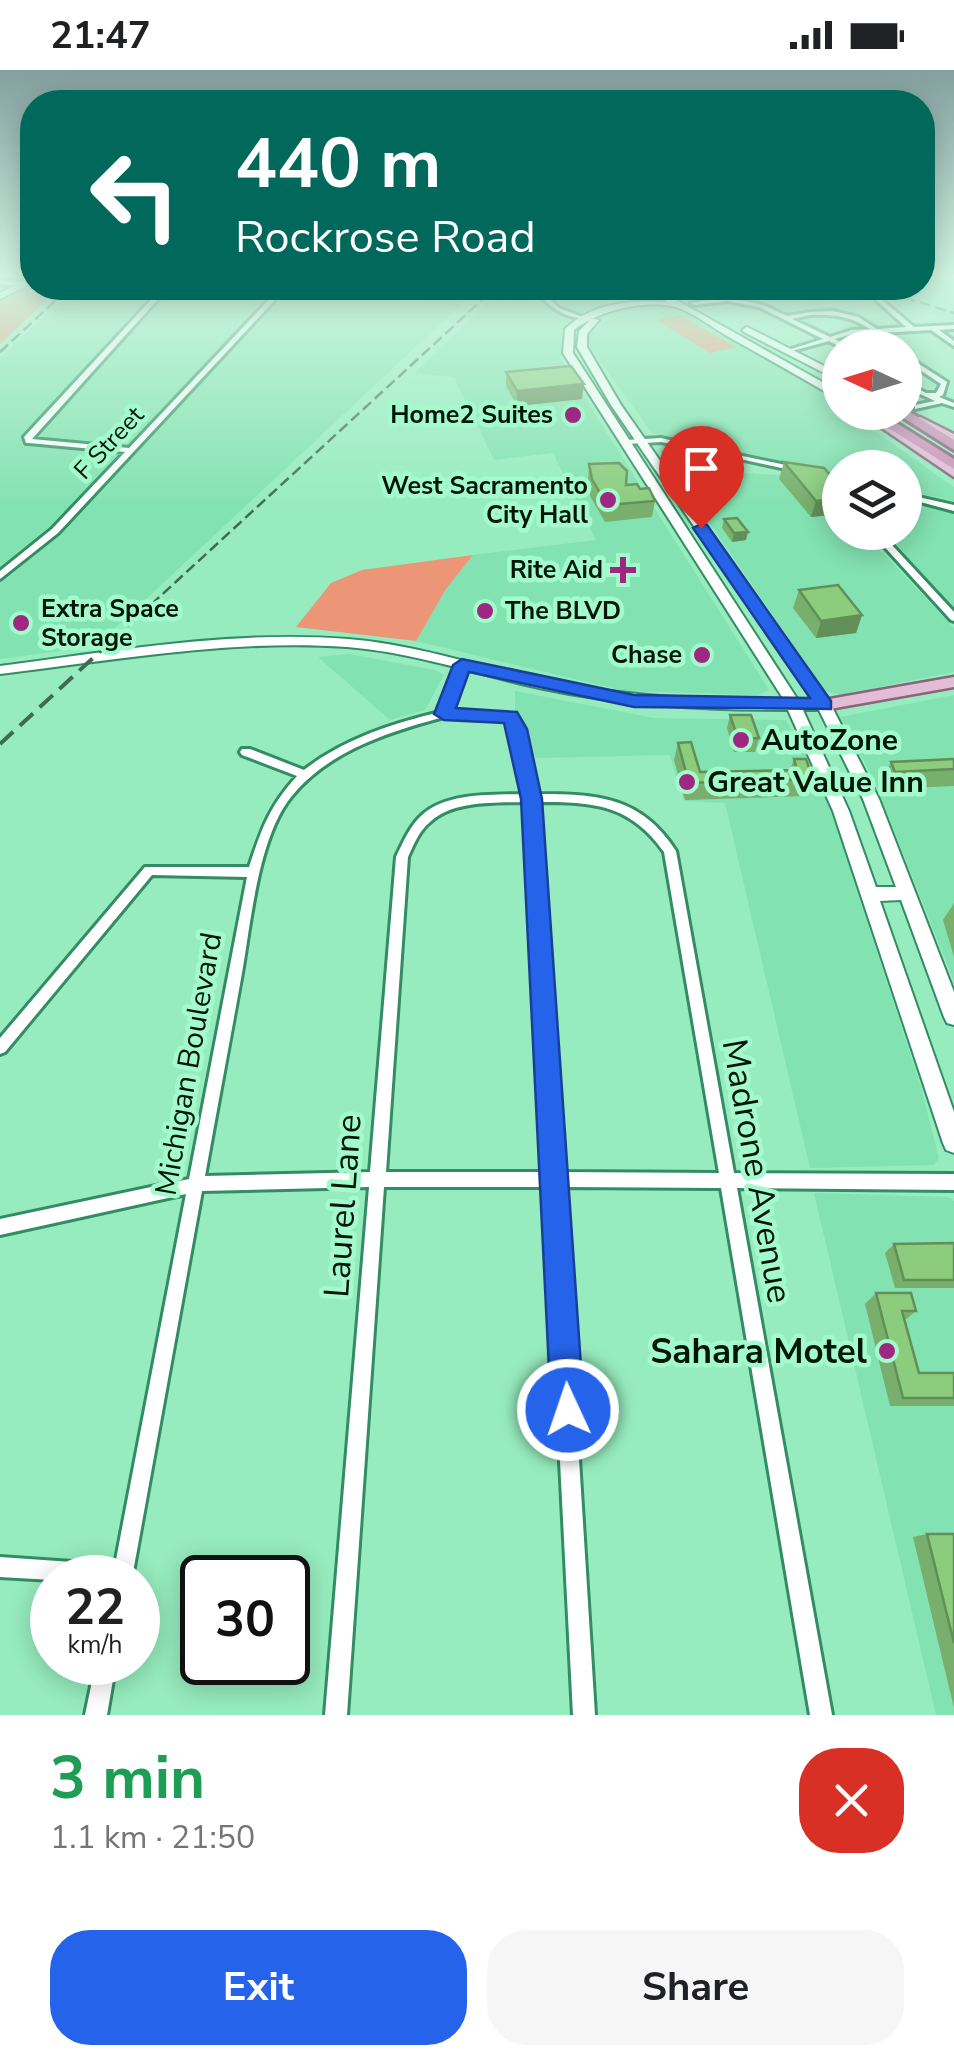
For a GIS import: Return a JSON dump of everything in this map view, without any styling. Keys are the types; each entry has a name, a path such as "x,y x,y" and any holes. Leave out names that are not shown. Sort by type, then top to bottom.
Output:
{"highway":[{"path":"922,424 954,442"},
{"path":"897,430 954,465"}],"main road":[{"path":"569,353 714,572 794,705 829,780 954,1143"},
{"path":"586,353 824,705 869,795 954,1017"},
{"path":"765,353 822,386"},
{"path":"795,353 822,368"},
{"path":"893,430 954,474"},
{"path":"679,524 688,524 705,534"},
{"path":"714,572 745,592"},
{"path":"0,670 191,646 294,641 386,648 634,701 824,705 954,682"},
{"path":"869,894 908,893"}],"street":[{"path":"104,353 43,419 29,441 129,450"},
{"name":"F Street","path":"0,576 55,531 221,353"},
{"path":"922,366 946,383 936,398 922,405"},
{"path":"922,392 954,405"},
{"path":"626,442 642,440 695,447"},
{"path":"710,450 812,472"},
{"path":"922,500 954,508"},
{"path":"892,550 954,618"},
{"path":"444,714 462,665"},
{"name":"Michigan Boulevard","path":"126,1555 254,872 272,818 306,775 374,735 444,714 510,717 517,729 532,799"},
{"path":"246,752 306,775"},
{"path":"532,799 584,1715"},
{"name":"Laurel Lane","path":"336,1715 374,1179 402,856 416,827 440,808 532,799"},
{"name":"Madrone Avenue","path":"532,799 582,799 613,804 648,824 670,851 821,1715"},
{"path":"0,1048 149,870 254,872"},
{"path":"0,1228 198,1184 374,1179 954,1182"},
{"path":"0,1567 30,1569"},
{"path":"96,1715 102,1685"}],"shaded area":[{"path":"6,353 409,353 96,646 0,659 0,358"},
{"path":"435,353 561,353 561,360 769,690 757,695 624,691 416,641 446,589 473,555 596,540 553,453 494,460 454,377 414,373"},
{"path":"594,353 755,353 822,393 822,430 873,430 902,450 822,450 822,471 652,433"},
{"path":"662,446 730,463 745,473 783,475 822,496 822,550 880,550 954,628 954,672 839,695 825,691 660,451"},
{"path":"922,464 954,487 954,501 922,494"},
{"path":"922,500 954,507 954,612 901,550 922,550"},
{"path":"473,555 446,589 416,641 296,627 331,583 362,570"},
{"path":"349,654 444,675 425,710 390,720 318,657"},
{"path":"515,691 654,718 786,720 819,778 842,844 921,1087 939,1158 934,1165 810,1168 725,803 684,801 670,755 536,758 515,711"},
{"path":"954,695 954,982 873,778 840,717"},
{"path":"814,1193 948,1197 954,1201 954,1715 936,1715"}],"building":[{"path":"571,366 584,384 517,391 506,372"},
{"path":"694,439 737,450 732,458 687,455 674,441"},
{"path":"784,462 822,468 822,500 816,501"},
{"path":"619,463 627,471 626,485 649,488 655,501 607,505 592,479 589,464"},
{"path":"737,518 748,532 734,533 724,519"},
{"path":"838,585 862,615 821,621 799,590"},
{"path":"730,715 751,715 759,738 738,739"},
{"path":"691,742 700,772 797,770 794,759 806,759 813,779 689,783 678,743"},
{"path":"954,759 954,769 895,772 891,762"},
{"path":"954,1243 954,1280 904,1280 894,1244"},
{"path":"876,1293 911,1293 916,1311 902,1311 919,1373 954,1373 954,1398 903,1398"},
{"path":"927,1534 954,1534 954,1643"}],"railway":[{"path":"104,648 425,353"},
{"path":"0,744 107,645"}],"place":[{"name":"Home2 Suites","path":"573,415"},
{"name":"West Sacramento City Hall","path":"608,500"},
{"name":"Rite Aid","path":"623,570"},
{"name":"The BLVD","path":"485,611"},
{"name":"Extra Space Storage","path":"21,623"},
{"name":"Chase","path":"702,655"},
{"name":"AutoZone","path":"741,740"},
{"name":"Great Value Inn","path":"687,782"},
{"name":"Sahara Motel","path":"887,1351"}],"route":[{"path":"568,1410 532,799 517,729 510,717 490,713 444,714 462,665 634,701 824,705 701,528"}]}
